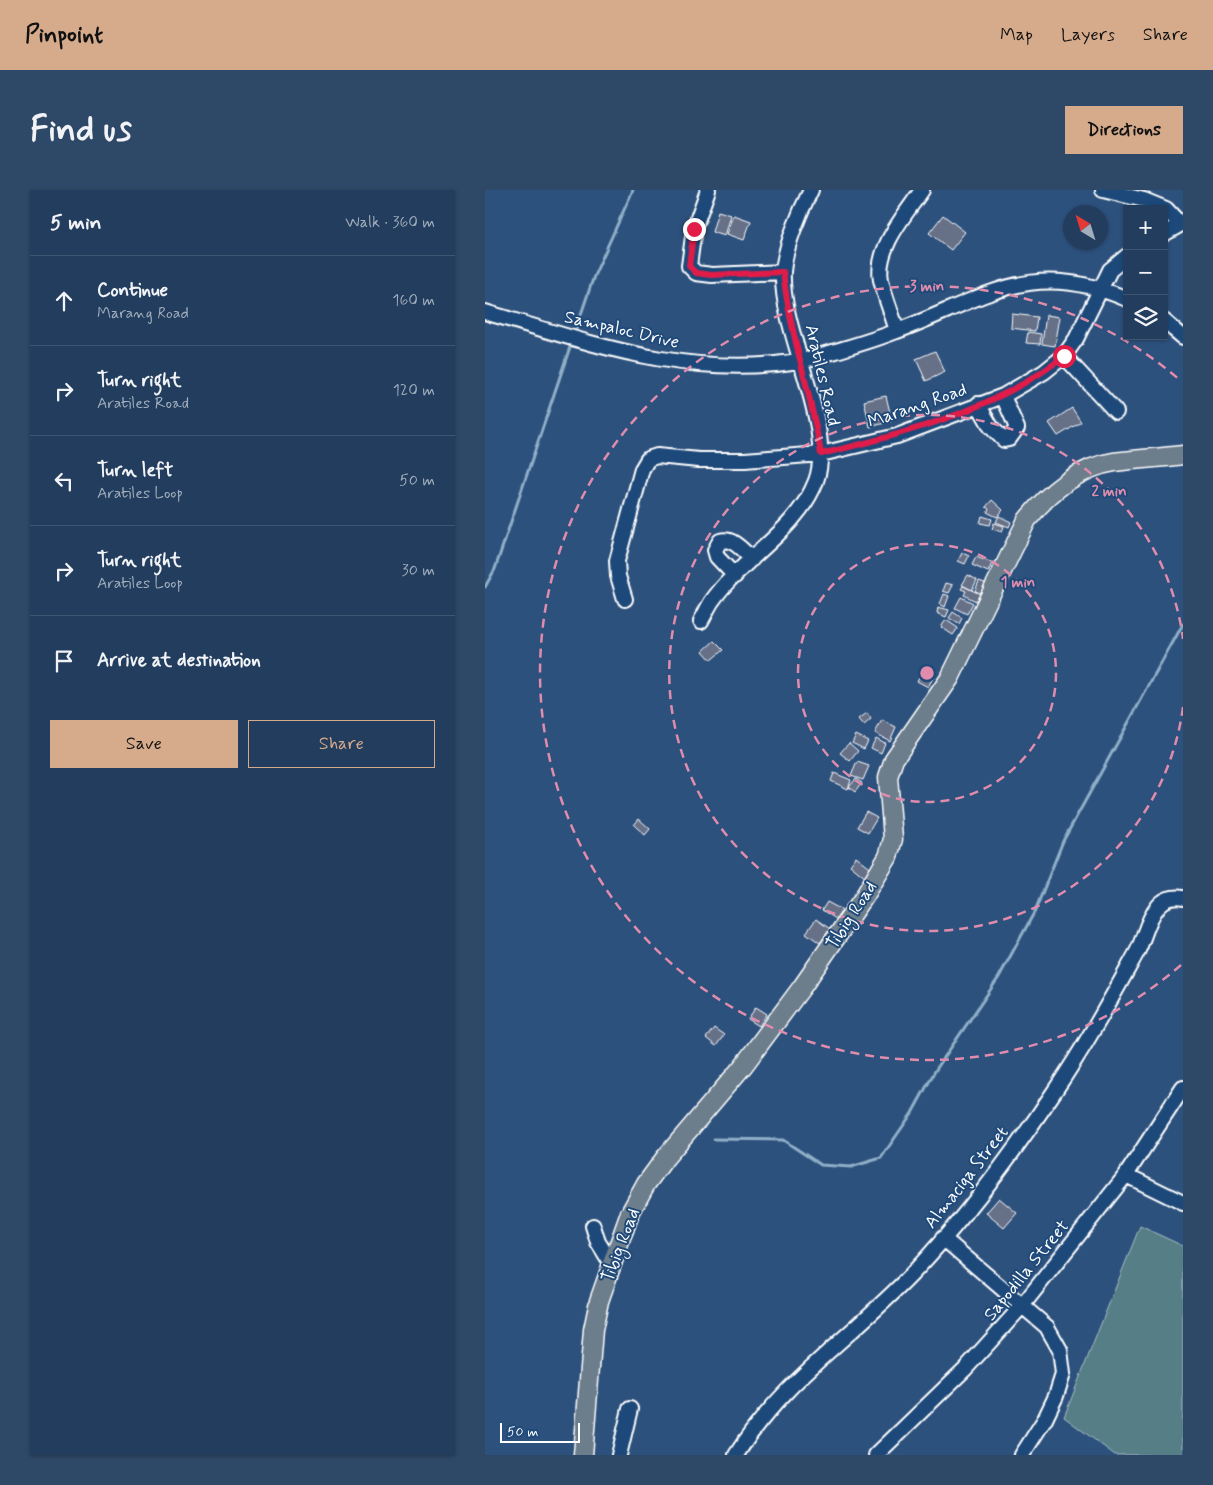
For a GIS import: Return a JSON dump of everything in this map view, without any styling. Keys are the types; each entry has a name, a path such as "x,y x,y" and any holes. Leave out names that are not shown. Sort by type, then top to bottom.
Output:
{"main road":[{"name":"Tibig Road","path":"583,1455 593,1330 599,1301 611,1263 630,1213 646,1184 686,1131 755,1050 844,928 888,857 893,839 888,778 894,759 950,678 1027,520 1041,502 1057,489 1094,468 1113,462 1183,455"}],"street":[{"path":"708,190 694,229 689,266 696,273 711,275 783,272"},
{"name":"Aratiles Road","path":"701,621 713,600 792,518 808,497 816,480 821,454 801,361 787,308 783,272 793,232 811,190"},
{"path":"897,331 881,278 883,254 921,190"},
{"path":"1103,190 1144,200 1166,209 1182,224 1168,232"},
{"name":"Marang Road","path":"625,598 618,576 617,561 642,469 648,459 657,456 699,460 745,460 821,454 897,436 1003,396 1044,372 1064,356 1076,340 1110,270 1123,259"},
{"name":"Sampaloc Drive","path":"485,312 611,349 665,361 712,366 743,366 801,361 897,331 998,288 1025,283 1056,281 1101,288 1123,297"},
{"path":"1168,324 1183,337"},
{"path":"1064,356 1116,412"},
{"path":"978,404 999,436 1004,440 1009,439 1015,434 1017,428 1003,396"},
{"path":"735,576 717,557 715,550 720,541 726,539 733,541 752,559"},
{"name":"Almaciga Street","path":"736,1455 768,1409 794,1381 894,1292 980,1194 1056,1089 1098,1024 1140,947 1156,908 1164,900 1176,896 1183,898"},
{"name":"Sapodilla Street","path":"876,1455 959,1376 1022,1306 1126,1176 1183,1088"},
{"path":"1126,1176 1183,1203"},
{"path":"593,1226 598,1242 611,1263"},
{"path":"943,1238 1047,1327 1060,1350 1063,1374 1056,1396 1045,1419 1022,1455"},
{"path":"619,1455 630,1409"}],"green space":[{"path":"1140,1226 1183,1246 1183,1455 1115,1455 1064,1417"}],"building":[{"path":"718,211 731,215 725,236 712,232"},
{"path":"734,215 751,221 744,240 727,234"},
{"path":"943,215 965,232 951,250 929,233"},
{"path":"1012,314 1037,317 1035,331 1011,328"},
{"path":"1046,315 1060,317 1055,346 1042,344"},
{"path":"1028,332 1041,334 1040,344 1026,343"},
{"path":"935,351 945,372 926,381 916,359"},
{"path":"886,396 892,421 870,427 864,401"},
{"path":"1072,408 1081,422 1058,436 1049,423"},
{"path":"992,500 1003,510 997,517 987,512 989,509 986,507"},
{"path":"982,516 992,519 990,525 980,523"},
{"path":"999,516 1011,522 1009,527 996,522"},
{"path":"994,523 1004,526 1002,532 992,529"},
{"path":"962,553 969,556 965,564 958,561"},
{"path":"976,557 992,563 988,572 972,565"},
{"path":"968,575 977,580 972,590 962,585"},
{"path":"979,581 985,583 981,593 975,591"},
{"path":"946,583 953,585 949,593 943,591"},
{"path":"963,586 980,594 976,601 964,595 966,591 961,589"},
{"path":"944,594 949,596 945,607 940,604"},
{"path":"961,597 973,603 967,614 955,608"},
{"path":"938,607 949,610 946,617 937,613"},
{"path":"953,612 962,618 959,624 949,618"},
{"path":"946,620 958,628 953,635 941,627"},
{"path":"714,641 723,650 711,660 703,651"},
{"path":"923,670 934,676 928,687 917,681"},
{"path":"867,713 871,719 864,725 859,719"},
{"path":"882,720 896,727 890,741 875,733"},
{"path":"856,735 868,741 864,749 852,743"},
{"path":"876,738 885,743 881,753 871,748"},
{"path":"849,743 858,751 850,761 840,753"},
{"path":"857,762 869,766 863,780 851,776"},
{"path":"834,773 851,780 848,789 831,781"},
{"path":"856,779 862,783 855,792 849,787"},
{"path":"866,812 877,818 868,833 857,827"},
{"path":"639,819 650,829 645,835 634,825"},
{"path":"856,857 874,871 867,879 850,865"},
{"path":"827,902 842,910 836,919 822,910"},
{"path":"816,919 830,929 820,943 806,933"},
{"path":"756,1007 767,1014 759,1026 748,1019"},
{"path":"714,1028 724,1035 716,1046 706,1038"},
{"path":"999,1198 1017,1213 1004,1228 986,1213"}],"waterway":[{"path":"574,335 594,276 633,190"},
{"path":"485,587 495,569 572,341"},
{"path":"714,1139 783,1140 821,1165 851,1167 881,1158 912,1113 935,1071 999,977 1035,911 1063,841 1183,624"}],"route":[{"path":"694,229 688,257 689,266 696,273 711,275 783,272 787,308 812,404 821,454 897,436 1003,396 1044,372 1064,356"}]}
